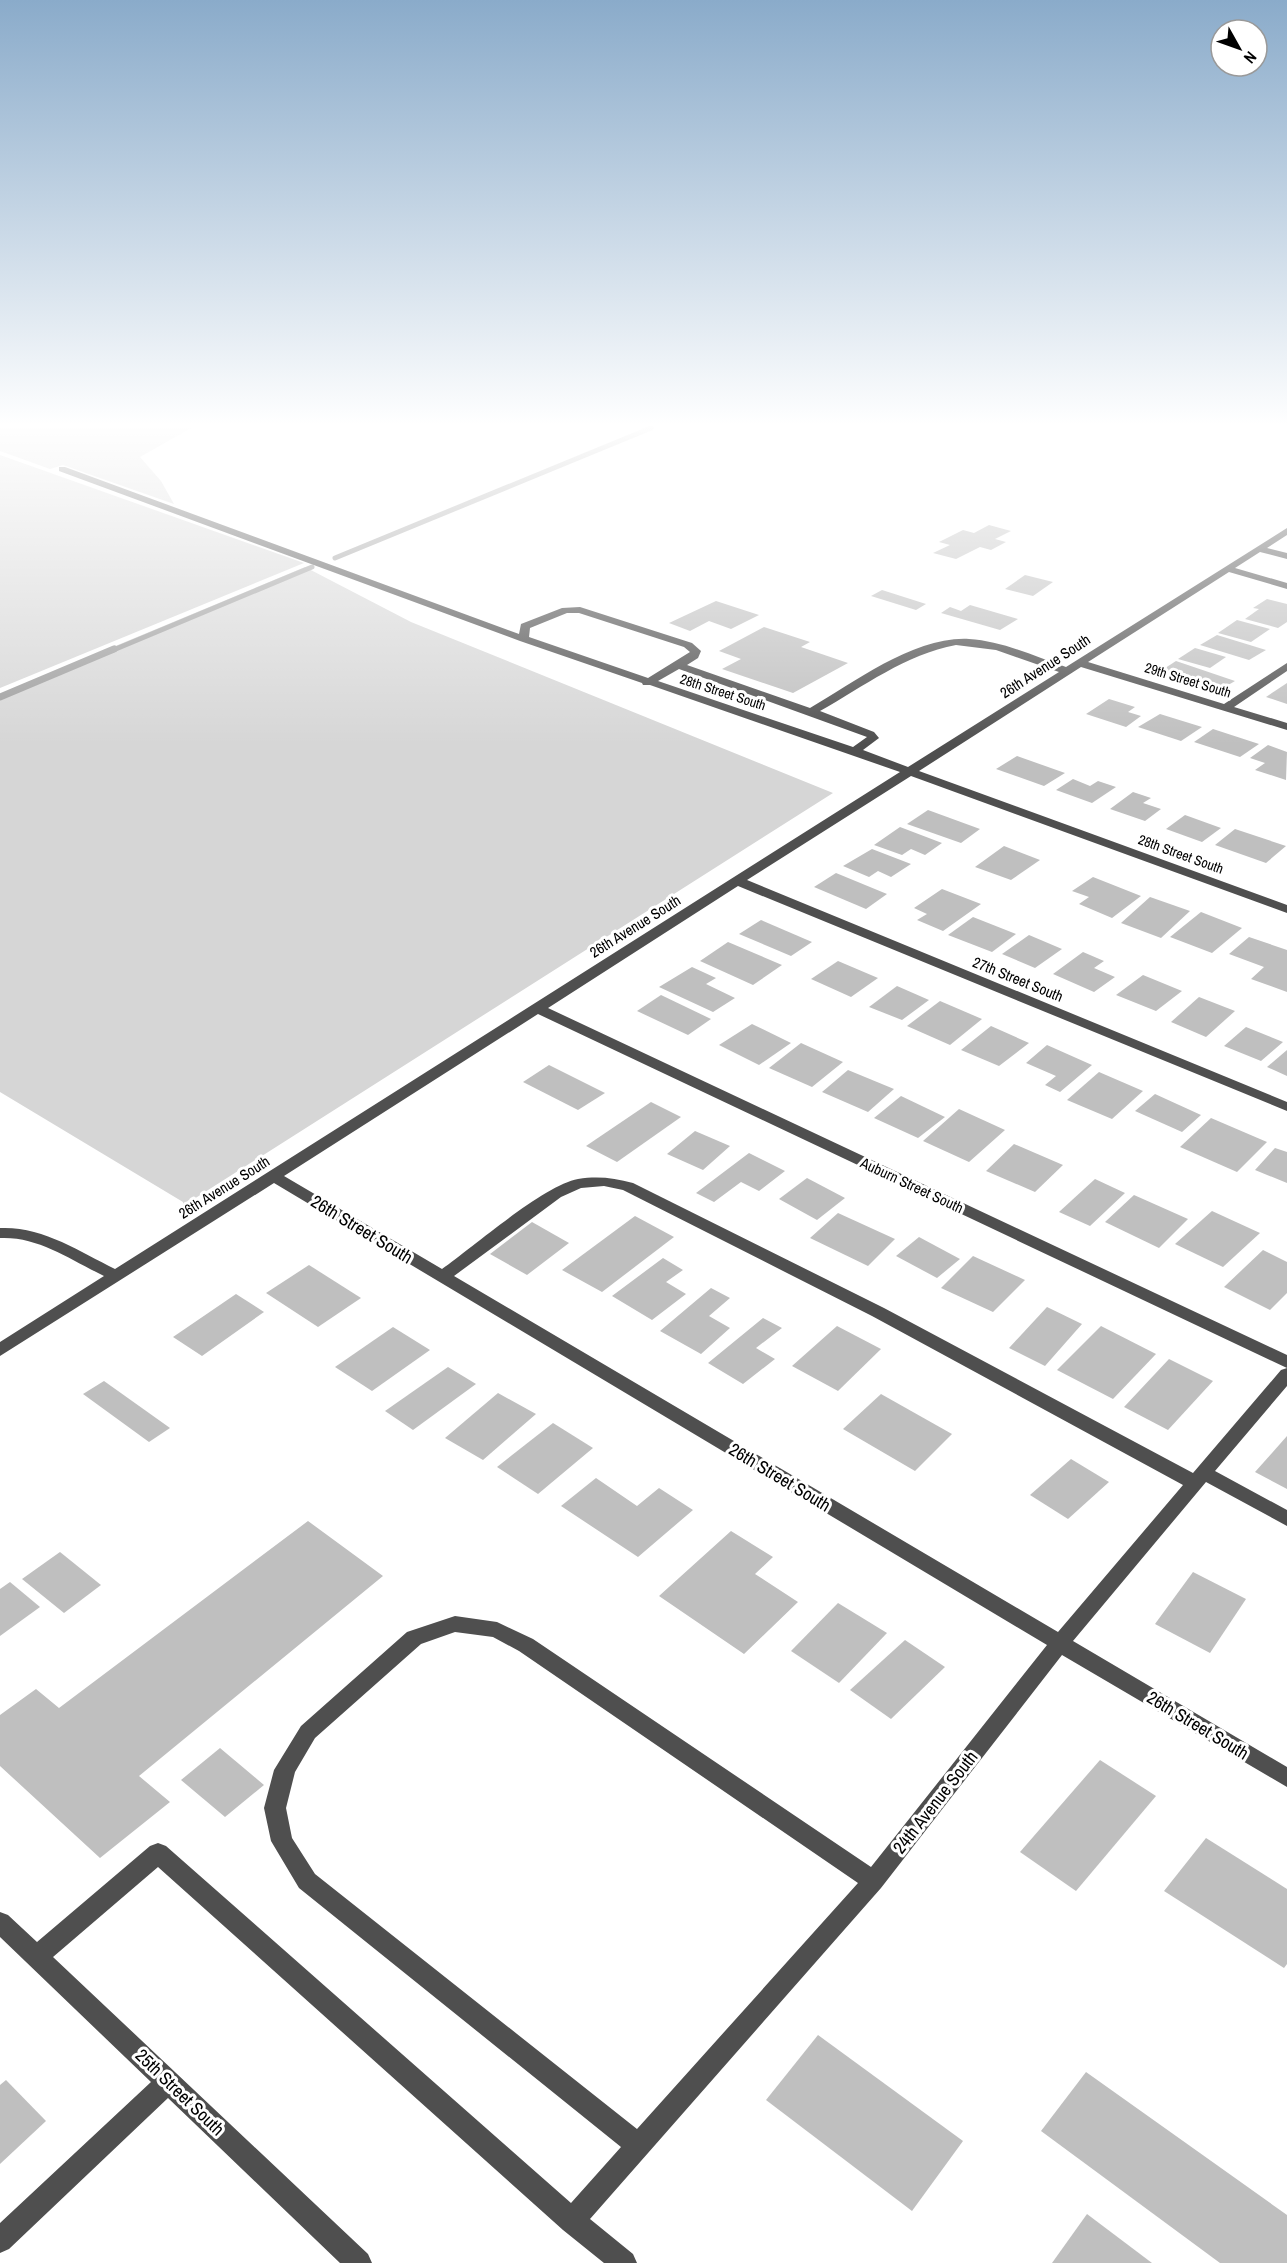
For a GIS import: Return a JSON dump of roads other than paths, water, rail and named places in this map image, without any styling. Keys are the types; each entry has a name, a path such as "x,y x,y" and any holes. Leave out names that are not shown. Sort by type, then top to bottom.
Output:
{"street":[{"name":"28th Street South","path":"240,534 524,639 647,683 854,751 1287,909"},
{"name":"26th Avenue South","path":"0,1350 1283,534"},
{"path":"1259,549 1287,556"},
{"path":"1227,569 1287,586"},
{"path":"524,639 525,626 561,612 580,610 688,645 696,651 694,656 647,683"},
{"path":"811,712 922,650 956,642 994,646 1067,671"},
{"name":"29th Street South","path":"1080,663 1287,727"},
{"path":"678,665 870,734 873,738 854,751"},
{"path":"1226,708 1287,666"},
{"name":"27th Street South","path":"737,881 1287,1107"},
{"name":"Auburn Street South","path":"537,1008 1287,1362"},
{"name":"26th Street South","path":"273,1176 1287,1778"},
{"path":"442,1277 555,1194 578,1184 604,1181 628,1186 1199,1478 1287,1519"},
{"path":"0,1233 8,1231 33,1236 116,1276"},
{"name":"24th Avenue South","path":"572,2221 873,1881 1060,1642 1287,1374"},
{"path":"638,2145 308,1881 282,1841 275,1808 285,1770 308,1732 414,1638 455,1624 497,1630 526,1645 873,1881"},
{"path":"37,1957 158,1853 572,2221 624,2263"},
{"name":"25th Street South","path":"0,1922 359,2263"},
{"path":"0,2240 168,2082"}],"waterway":[{"path":"335,558 394,534"},
{"path":"111,651 312,567"},
{"path":"0,697 114,649"}]}
